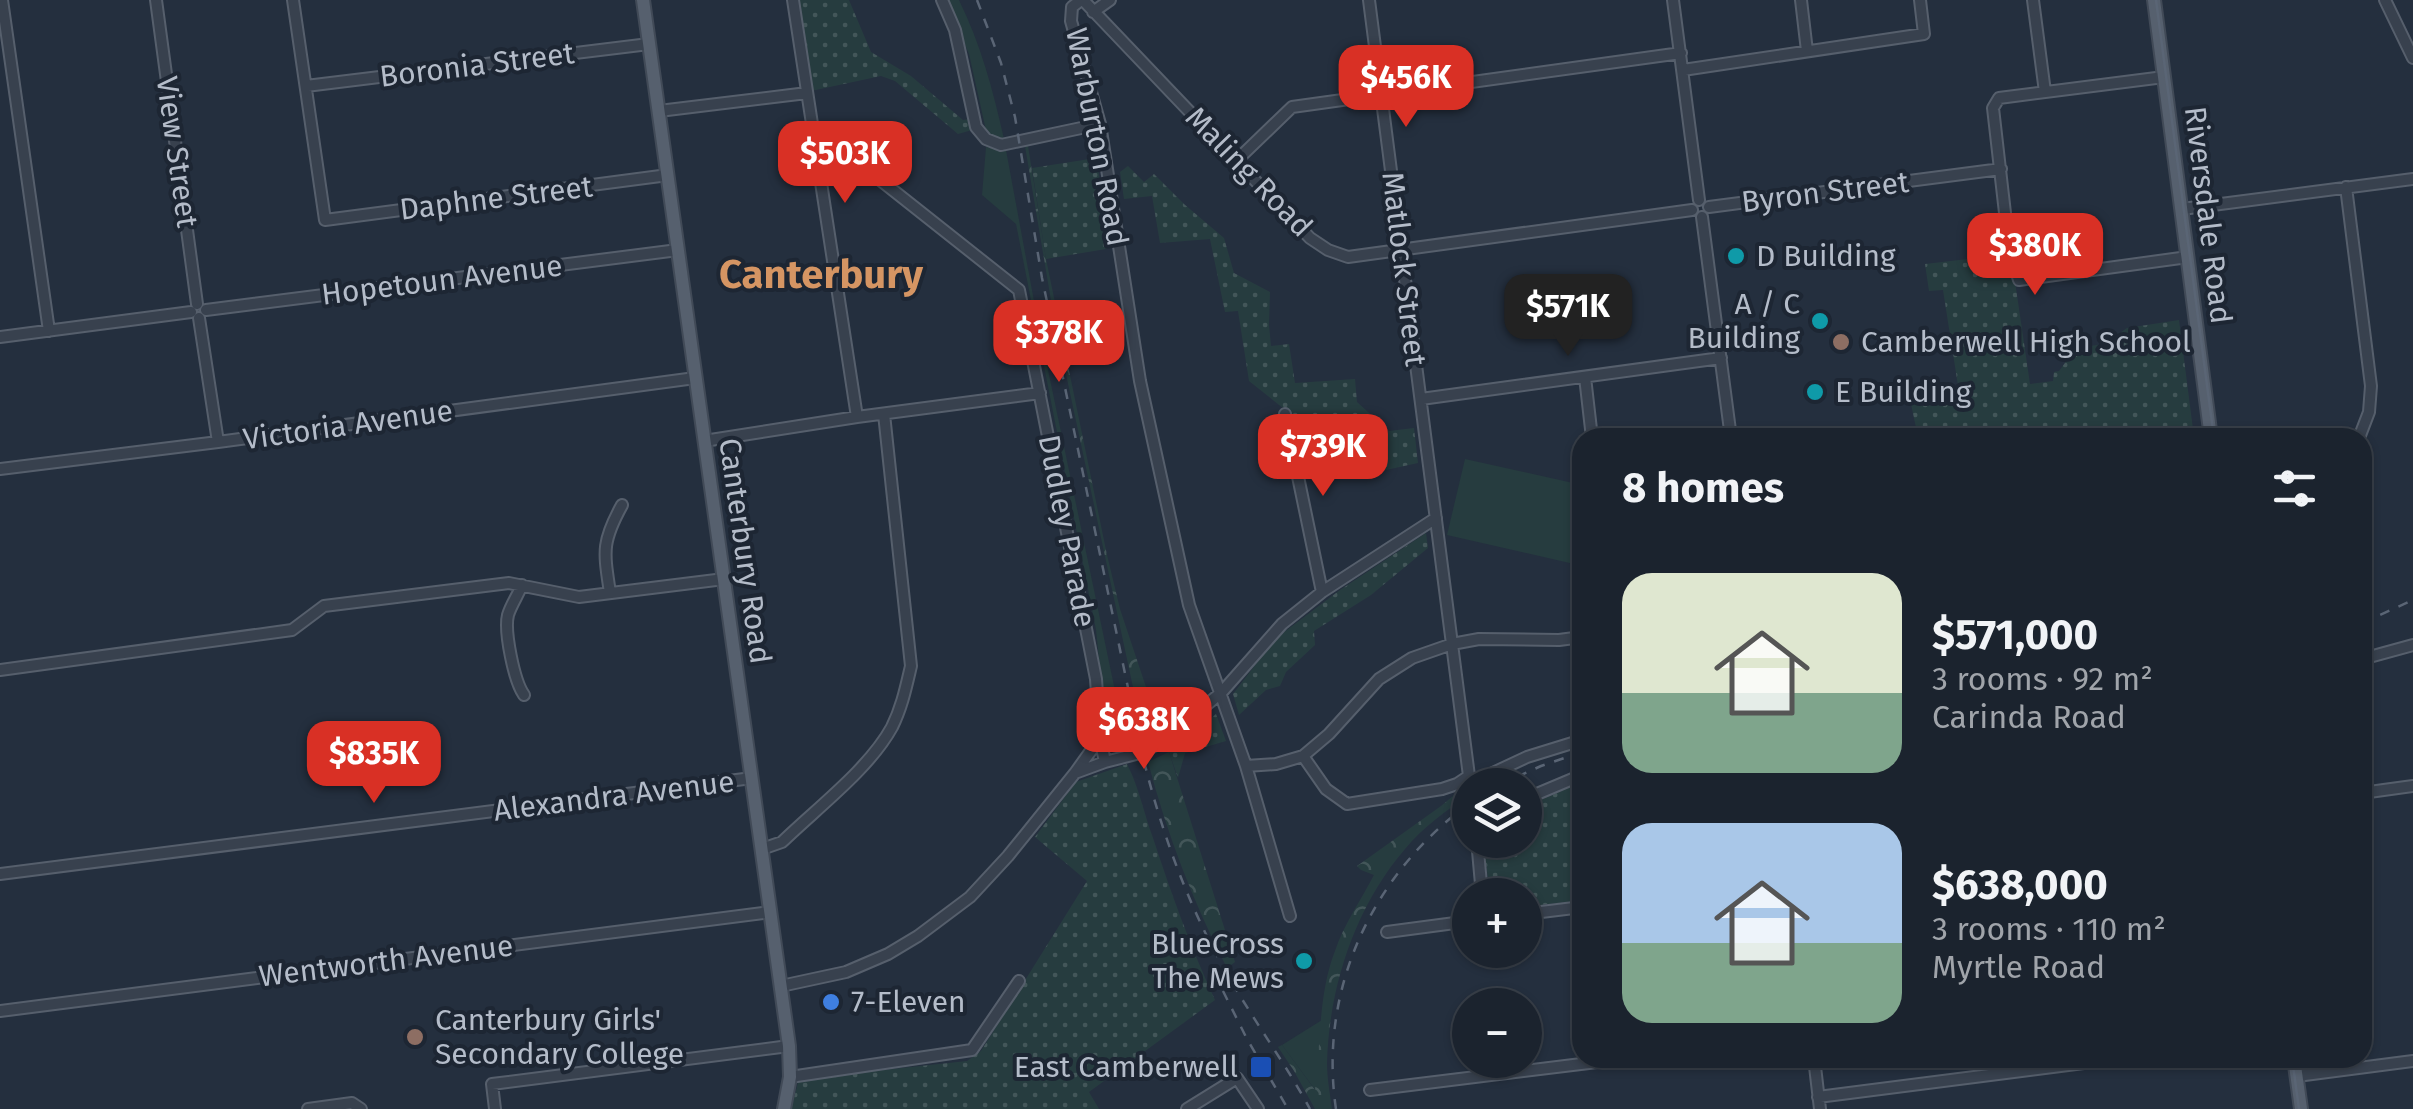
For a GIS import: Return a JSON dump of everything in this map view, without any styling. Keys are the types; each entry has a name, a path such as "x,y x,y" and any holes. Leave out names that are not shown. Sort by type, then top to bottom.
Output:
{"main road":[{"name":"Canterbury Road","path":"643,0 789,1046 790,1076 784,1109"},
{"name":"Riversdale Road","path":"2154,0 2210,428"},
{"path":"2296,1068 2301,1109"}],"street":[{"path":"2,0 49,331"},
{"name":"View Street","path":"156,0 218,442"},
{"path":"293,0 306,86"},
{"path":"793,0 857,418"},
{"path":"942,0 955,30 976,127 986,139 1001,145 1100,124"},
{"name":"Warburton Road","path":"1082,0 1072,7 1071,21 1100,124 1140,381 1189,605 1246,766 1290,916"},
{"name":"Maling Road","path":"1082,0 1310,238 1348,257 1701,208"},
{"path":"1093,12 1110,0"},
{"name":"Matlock Street","path":"1369,0 1468,768"},
{"path":"1673,0 1731,428"},
{"path":"1800,0 1808,51"},
{"path":"1683,70 1924,34 1920,0"},
{"path":"2034,0 2046,92"},
{"path":"2385,0 2413,58"},
{"name":"Boronia Street","path":"306,86 649,44"},
{"path":"1236,160 1292,106 1680,53"},
{"path":"2164,77 1999,98 1993,108 2009,248 2019,280 2188,257"},
{"name":"Daphne Street","path":"306,86 325,220 668,175"},
{"path":"658,111 807,92"},
{"name":"Dudley Parade","path":"812,126 1019,290 1096,679 1105,762"},
{"name":"Byron Street","path":"1701,208 2000,169"},
{"path":"2182,209 2413,178"},
{"path":"2346,187 2371,386 2363,428"},
{"name":"Hopetoun Avenue","path":"0,338 678,250"},
{"path":"1421,399 1721,358"},
{"path":"1584,377 1591,428"},
{"name":"Victoria Avenue","path":"0,469 696,378"},
{"path":"704,441 1040,393"},
{"path":"762,849 782,842 873,755 903,702 911,666 884,414"},
{"path":"1285,414 1322,592"},
{"path":"610,593 604,550 610,526 622,505"},
{"path":"1075,774 1158,744 1221,693 1282,624 1322,592 1436,518"},
{"path":"0,670 292,630 324,606 509,583 579,596 724,578"},
{"path":"522,585 507,624 515,673 524,694"},
{"path":"1246,766 1276,764 1303,756 1329,734 1379,679 1412,658 1479,639 1572,638"},
{"path":"2372,656 2413,645"},
{"path":"781,986 846,972 888,954 970,897 1008,856 1100,738"},
{"path":"1503,768 1572,743"},
{"path":"1303,756 1326,789 1347,804 1452,786"},
{"name":"Alexandra Avenue","path":"0,874 752,778"},
{"path":"1542,792 1572,779"},
{"path":"2372,792 2413,786"},
{"path":"1542,912 1572,909"},
{"name":"Wentworth Avenue","path":"0,1010 771,912"},
{"path":"1387,932 1452,923"},
{"path":"790,1076 972,1050 1019,981"},
{"path":"496,1109 492,1084 789,1046"},
{"path":"2372,1066 2413,1061"},
{"path":"1370,1090 1572,1065"},
{"path":"1815,1068 1819,1103 2055,1068"},
{"path":"2297,1076 2359,1068"},
{"path":"1187,1109 1237,1078 1258,1109"},
{"path":"308,1109 352,1104 361,1109"}],"green space":[{"path":"799,0 849,0 871,52 911,76 963,120 969,119 972,130 958,134 895,81 881,76 811,91"},
{"path":"946,0 959,0 967,17 986,68 1004,139 987,135 969,54"},
{"path":"1025,146 1107,555 1120,609 1162,735 1145,743 1054,318"},
{"path":"986,147 1006,150 1127,748 1112,746 1103,734 1106,727 1096,630 1016,224 982,195"},
{"path":"1096,158 1112,248 1046,259 1032,168"},
{"path":"1128,166 1144,182 1154,174 1224,238 1234,273 1270,292 1271,346 1289,344 1295,383 1355,379 1357,402 1389,431 1414,428 1418,463 1363,475 1359,455 1366,451 1361,435 1332,425 1298,420 1249,381 1238,311 1225,312 1210,239 1160,243 1152,196 1124,199 1120,172"},
{"path":"2011,254 2030,384 2053,381 2054,372 2059,371 2076,348 2104,344 2127,328 2179,320 2193,428 1916,428 1911,404 1959,392 1943,290 1929,291 1925,264"},
{"path":"1465,459 1572,483 1572,564 1447,535"},
{"path":"1426,533 1428,548 1371,595 1314,631 1315,645 1286,672 1280,686 1266,690 1239,715 1233,694 1275,639"},
{"path":"1216,714 1226,741 1185,753 1178,778 1169,752"},
{"path":"1169,752 1235,962 1227,968 1182,867 1148,762"},
{"path":"1127,764 1215,1000 1089,1092 1099,1109 791,1109 799,1079 967,1061 981,1051 1087,881 1035,837 1076,782"},
{"path":"1572,786 1572,901 1542,905 1542,878 1488,878 1485,858 1542,858 1542,800"},
{"path":"1452,797 1452,808 1427,826 1387,872 1359,922 1333,1006 1327,1063 1332,1109 1315,1109 1278,1047 1282,1045 1315,1090 1330,968 1343,931 1374,875 1357,866"},
{"path":"1322,1020 1316,1091 1282,1045"}],"tram line":[{"path":"2156,0 2213,428"},
{"path":"2293,1068 2299,1109"}],"railway":[{"path":"977,0 1001,63 1015,117 1042,278 1155,801 1183,884 1207,937 1310,1109"},
{"path":"2372,618 2413,600"},
{"path":"1537,768 1572,755"},
{"path":"1336,1109 1336,1020 1345,978 1360,937 1380,899 1406,863 1452,818"},
{"path":"1223,991 1288,1109"}],"place":[{"name":"D Building","path":"1736,256"},
{"name":"A / C Building","path":"1820,321"},
{"name":"Camberwell High School","path":"1841,342"},
{"name":"E Building","path":"1815,392"},
{"name":"BlueCross The Mews","path":"1304,961"},
{"name":"7-Eleven","path":"831,1002"},
{"name":"Canterbury Girls' Secondary College","path":"415,1037"},
{"name":"East Camberwell","path":"1261,1067"}],"district":[{"name":"Canterbury","path":"821,275"}]}
